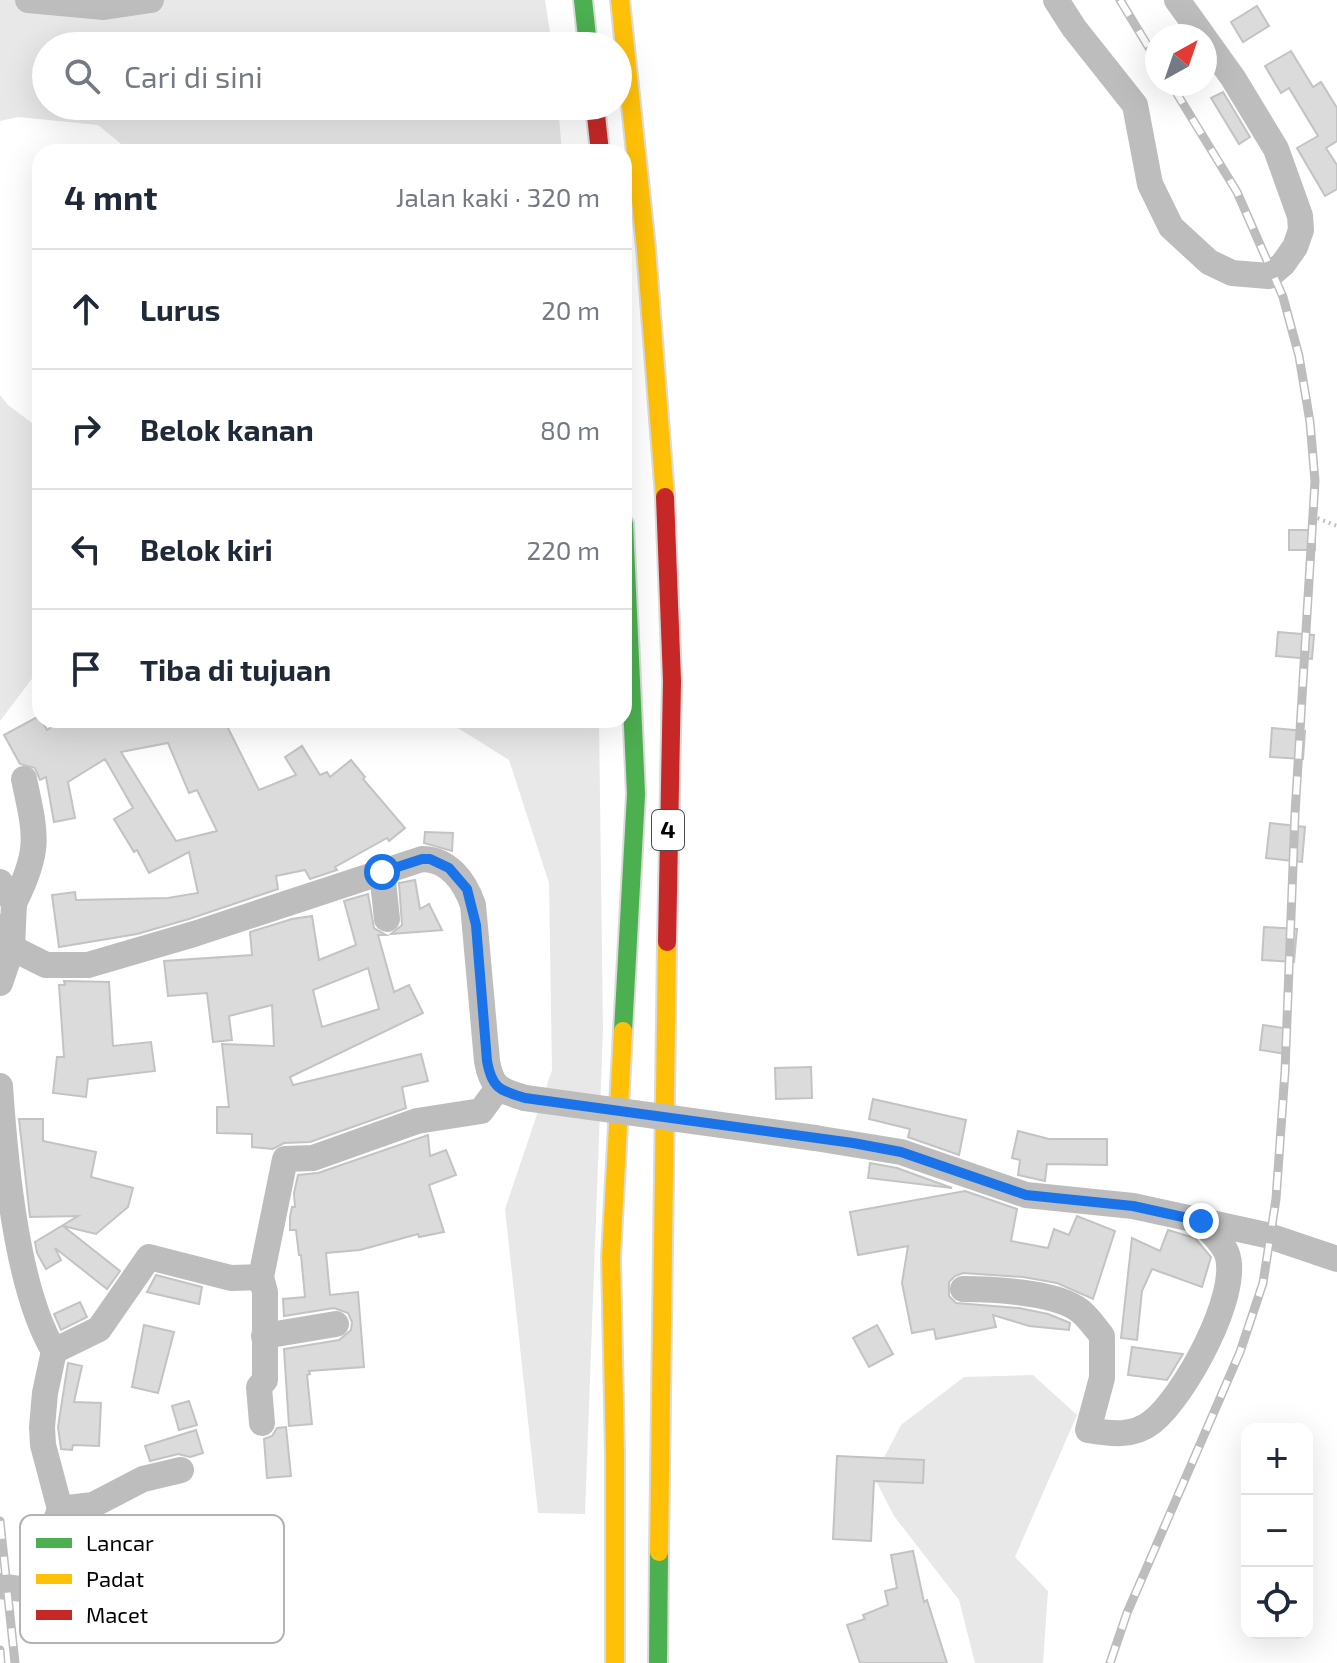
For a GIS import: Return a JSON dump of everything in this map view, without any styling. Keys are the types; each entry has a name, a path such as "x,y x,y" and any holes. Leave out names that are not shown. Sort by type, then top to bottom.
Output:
{"highway":[{"path":"583,0 586,32"},
{"name":"4","path":"620,0 624,32"},
{"name":"4","path":"632,109 657,370 672,666 664,1063 658,1663"},
{"path":"597,120 599,144"},
{"name":"4","path":"615,1663 611,1257 636,794 632,704"}],"street":[{"path":"28,0 104,7 151,0"},
{"path":"1056,0 1074,28 1135,105 1150,184 1171,227 1209,262 1232,273 1269,276 1295,247 1301,230 1300,216 1276,149 1217,55"},
{"path":"1177,0 1195,24"},
{"path":"0,983 6,937 7,892 28,874 35,852 35,831 24,779"},
{"path":"6,937 46,965 88,965 430,859 449,868 467,889 476,925 487,1061 492,1080 498,1088 525,1098 901,1152 1026,1195 1133,1206 1266,1235 1337,1259"},
{"path":"382,872 387,919"},
{"path":"0,1086 19,1246 42,1331 54,1351 42,1427 43,1445 60,1509 58,1515"},
{"path":"262,1423 259,1387 265,1380 265,1292 261,1277 285,1159 313,1158 417,1121 481,1111 498,1088"},
{"path":"963,1289 1001,1289 1030,1294 1074,1307 1082,1314 1102,1336 1104,1352 1102,1378 1088,1430 1121,1435 1151,1423 1186,1384 1222,1310 1230,1278 1227,1253 1201,1221"},
{"path":"54,1351 99,1329 149,1257 231,1278 261,1277"},
{"path":"264,1336 336,1324"},
{"path":"60,1509 93,1505 143,1479 181,1470"},
{"path":"0,1586 20,1589"}],"path":[{"path":"1312,516 1337,526"}],"shaded area":[{"path":"0,0 545,0 550,32 32,32 32,118 18,117 0,121"},
{"path":"48,120 559,120 561,144 121,144 98,125"},
{"path":"0,395 32,423 32,679 0,721"},
{"path":"458,728 599,728 603,1030 585,1514 538,1513 505,1209 552,1070 549,883 509,760"},
{"path":"1033,1375 1077,1415 1015,1557 1048,1591 1043,1663 975,1663 959,1600 894,1516 874,1477 901,1425 964,1377"}],"building":[{"path":"1257,6 1269,26 1243,42 1231,22"},
{"path":"1291,51 1313,87 1321,82 1337,108 1337,141 1326,148 1337,165 1337,189 1325,196 1297,148 1318,136 1289,88 1281,93 1265,66"},
{"path":"1223,92 1250,137 1239,144 1211,98"},
{"path":"1289,530 1315,530 1315,550 1289,550"},
{"path":"1278,632 1314,635 1312,659 1276,656"},
{"path":"32,720 32,728 47,730 228,728 259,790 296,775 285,757 302,746 320,775 327,772 330,777 351,760 365,777 363,779 405,828 389,841 387,838 335,867 337,870 310,879 305,870 276,876 278,889 189,919 137,934 59,947 52,895 75,892 76,900 168,898 198,893 189,852 149,873 137,850 134,852 114,819 133,808 105,759 68,782 75,818 54,822 46,777 40,780 35,768 20,764 4,735","holes":["168,743 189,793 197,790 217,831 176,841 121,752"]},
{"path":"1272,728 1305,731 1303,759 1270,757"},
{"path":"1270,823 1305,827 1302,862 1266,858"},
{"path":"425,832 453,833 452,851 424,843"},
{"path":"415,880 420,909 429,904 442,930 391,934 402,925 399,883"},
{"path":"368,894 374,928 386,935 378,935 394,992 409,985 423,1013 290,1077 293,1085 421,1054 428,1081 402,1087 406,1108 310,1142 284,1143 273,1149 252,1147 252,1134 217,1133 217,1107 229,1107 222,1044 274,1046 272,1005 229,1016 232,1040 213,1042 207,993 168,996 164,961 252,955 250,932 312,916 319,960 356,945 344,901","holes":["368,968 379,1009 322,1027 313,990"]},
{"path":"1264,927 1297,929 1294,962 1262,960"},
{"path":"64,981 109,982 113,1046 151,1042 155,1071 88,1079 86,1097 53,1093 57,1057 64,1057 59,985 65,985"},
{"path":"1263,1025 1290,1029 1286,1054 1260,1050"},
{"path":"811,1067 812,1098 776,1099 775,1068"},
{"path":"873,1099 966,1120 959,1155 908,1137 910,1129 869,1119"},
{"path":"19,1119 43,1119 43,1141 96,1152 91,1177 133,1188 128,1207 96,1234 63,1226 120,1271 107,1289 55,1248 61,1260 46,1269 37,1253 35,1242 78,1216 30,1217"},
{"path":"1018,1131 1049,1139 1107,1139 1107,1165 1047,1164 1045,1181 1018,1175 1020,1160 1012,1158"},
{"path":"428,1135 430,1156 446,1150 456,1175 429,1185 444,1232 419,1237 418,1234 360,1250 326,1253 330,1295 358,1292 364,1367 309,1371 312,1424 289,1426 284,1349 339,1340 351,1330 352,1322 348,1313 334,1308 284,1316 283,1299 305,1297 296,1230 290,1230 298,1175 318,1173"},
{"path":"870,1163 897,1168 952,1188 868,1178"},
{"path":"965,1191 1017,1209 1011,1241 1048,1248 1054,1229 1069,1235 1077,1216 1115,1231 1093,1299 1057,1283 1023,1277 963,1273 949,1282 949,1296 956,1303 1019,1308 1048,1314 1070,1323 1069,1330 1029,1326 993,1315 996,1327 936,1339 934,1329 912,1333 902,1283 908,1246 858,1255 850,1212"},
{"path":"1168,1230 1195,1238 1211,1257 1202,1287 1152,1269 1142,1291 1137,1340 1121,1338 1132,1238 1160,1251"},
{"path":"156,1275 202,1287 199,1304 147,1292"},
{"path":"80,1302 87,1317 61,1330 54,1314"},
{"path":"144,1325 174,1332 158,1393 132,1387"},
{"path":"877,1325 893,1354 869,1367 853,1338"},
{"path":"1132,1347 1183,1354 1167,1380 1128,1375"},
{"path":"68,1363 82,1366 74,1402 101,1403 99,1446 73,1445 72,1450 61,1449 58,1427"},
{"path":"189,1401 197,1425 179,1430 172,1406"},
{"path":"286,1427 291,1476 267,1478 264,1439 272,1436 277,1428"},
{"path":"196,1430 203,1453 190,1457 178,1454 150,1461 145,1446"},
{"path":"837,1456 924,1460 923,1483 874,1481 871,1541 833,1539"},
{"path":"913,1551 924,1602 927,1600 947,1663 860,1663 847,1625 865,1619 863,1615 888,1605 885,1591 897,1588 891,1555"}],"railway":[{"path":"1120,0 1145,41"},
{"path":"1110,1663 1127,1613 1240,1352 1263,1283 1276,1199 1285,1071 1295,814 1315,481 1310,422 1299,356 1283,297 1237,192 1178,96"},
{"path":"0,1521 15,1663"},
{"path":"0,1650 1,1663"}],"traffic: fast":[{"path":"583,0 586,32"},
{"path":"623,1031 636,794 632,704"},
{"path":"658,1663 659,1552"}],"traffic: slow":[{"path":"620,0 623,32"},
{"path":"632,114 646,248 665,497"},
{"path":"659,1552 667,942"},
{"path":"615,1663 611,1257 623,1031"}],"traffic: jam":[{"path":"597,120 599,144"},
{"path":"665,497 672,681 667,942"}],"route":[{"path":"382,872 430,859 449,868 467,889 476,925 487,1061 495,1086 502,1090 525,1098 853,1143 901,1152 1026,1195 1133,1206 1201,1221"}]}
